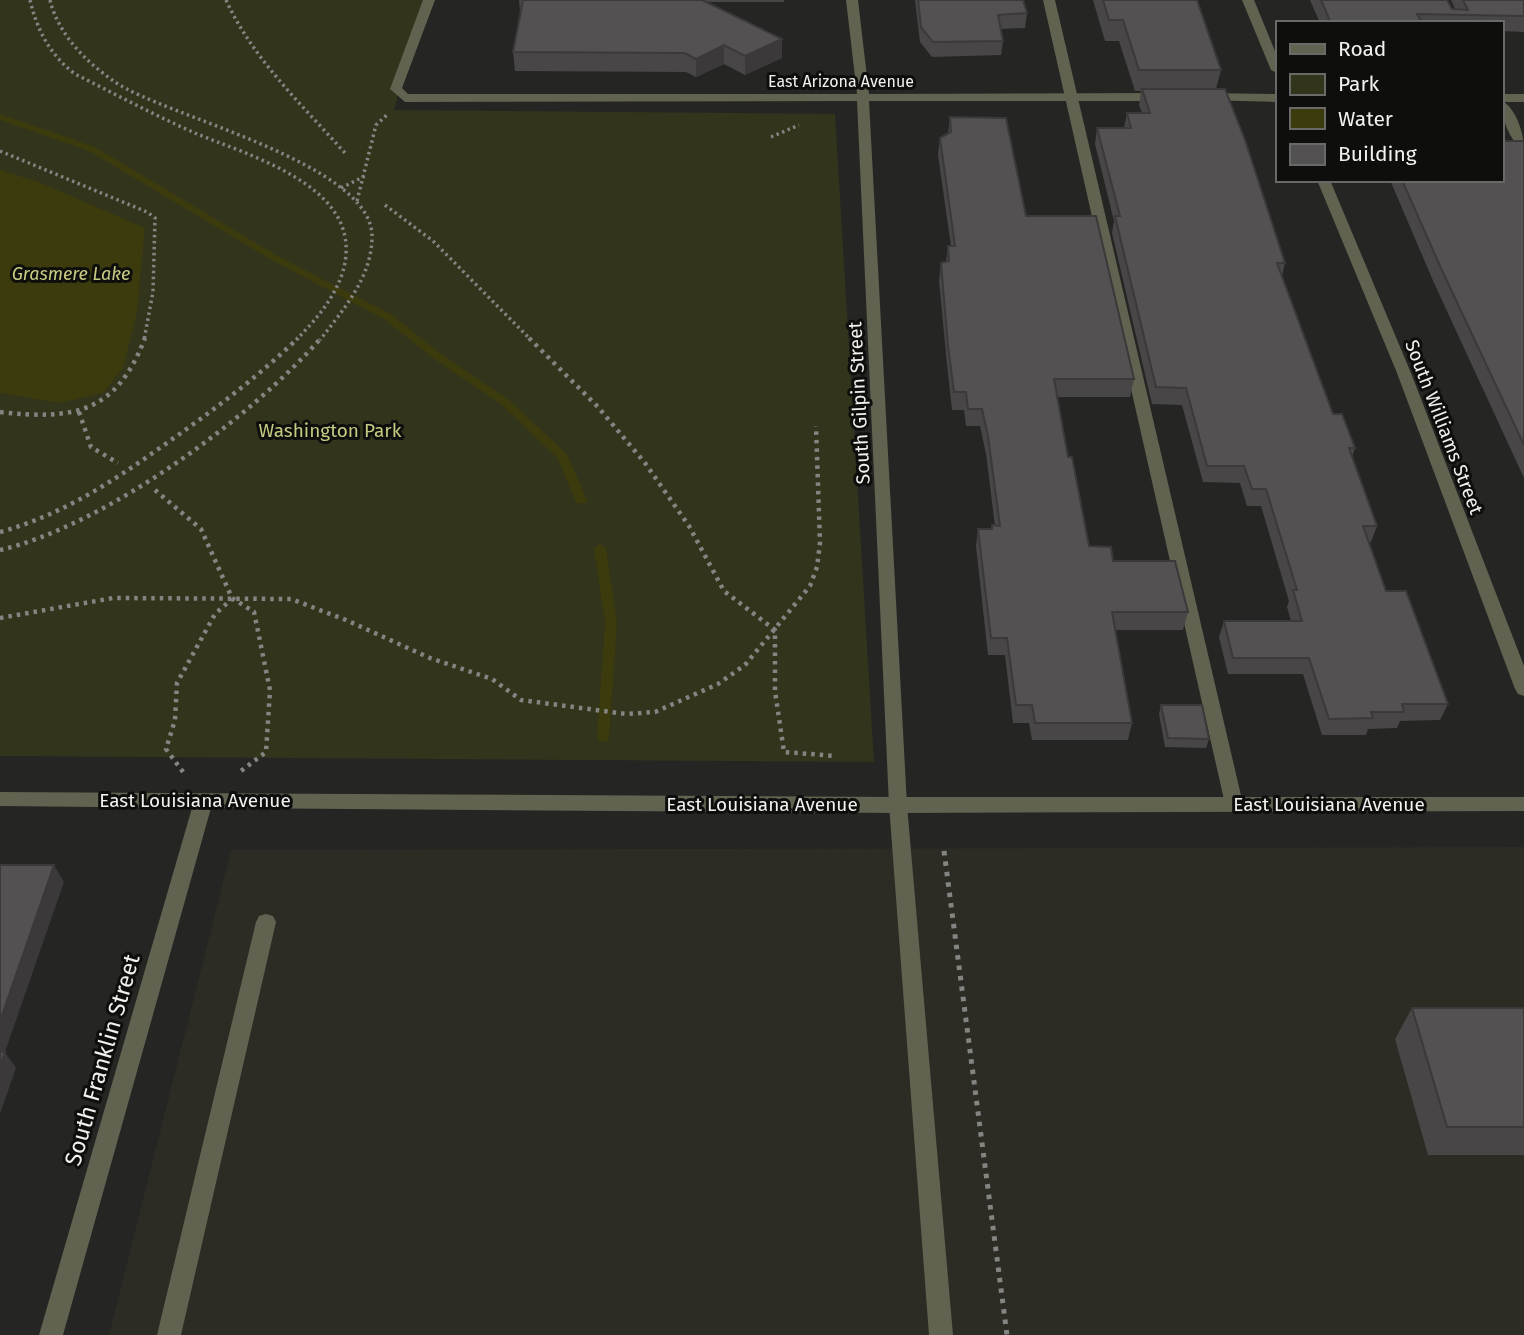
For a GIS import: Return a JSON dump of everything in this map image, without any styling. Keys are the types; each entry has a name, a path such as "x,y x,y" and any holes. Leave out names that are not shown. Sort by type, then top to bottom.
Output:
{"street":[{"path":"405,98 396,89 429,0"},
{"name":"South Gilpin Street","path":"852,0 863,97 898,805 941,1335"},
{"path":"1049,0 1234,804"},
{"path":"1248,0 1276,68"},
{"name":"East Arizona Avenue","path":"405,98 1181,97"},
{"path":"1195,97 1276,98"},
{"path":"1503,98 1524,98"},
{"path":"1503,108 1524,145"},
{"name":"South Williams Street","path":"1324,182 1404,373 1524,689"},
{"name":"East Louisiana Avenue","path":"0,799 898,805 1524,804"},
{"name":"South Franklin Street","path":"51,1335 204,800"},
{"path":"169,1335 266,922"}],"path":[{"path":"0,533 38,521 66,508 157,451 262,371 286,349 326,304 340,280 346,253 343,222 323,197 284,171 183,127 75,74 60,62 47,44 34,17 30,0"},
{"path":"0,550 38,540 146,483 231,422 303,359 344,310 359,287 370,259 372,234 356,201 341,188 316,169 116,83 79,52 54,18 50,0"},
{"path":"226,0 231,14 278,78 345,153"},
{"path":"356,201 365,176 376,125 405,98"},
{"path":"0,151 131,205 152,216 156,225 152,310 139,358 130,375 99,403 79,412 44,415 0,412"},
{"path":"341,188 365,176"},
{"path":"385,205 433,241 598,407 645,463 689,526 724,591 775,630"},
{"path":"79,412 91,447 118,463"},
{"path":"0,618 113,598 291,599 346,620 430,658 492,679 521,700 626,714 655,712 718,684 745,665 810,586 817,567 820,543 816,426"},
{"path":"155,490 201,529 232,598 254,612 261,634 270,690 266,752"},
{"path":"166,749 175,720 177,683 215,614 232,598"},
{"path":"775,630 775,691 784,752 836,756"},
{"path":"944,851 1007,1335"}],"shaded area":[{"path":"1524,847 1524,1335 109,1335 231,850"}],"green space":[{"name":"Washington Park","path":"0,0 424,0 394,110 835,114 874,762 0,756"}],"water":[{"name":"Grasmere Lake","path":"0,170 36,181 145,228 137,312 123,368 103,393 59,403 0,393"}],"building":[{"path":"523,0 702,0 782,39 745,56 724,45 696,59 685,53 513,52"},
{"path":"918,0 1023,0 1027,13 998,15 1003,41 933,42 921,27"},
{"path":"1103,0 1197,0 1221,70 1139,70 1123,20 1109,20"},
{"path":"1321,0 1447,0 1452,9 1468,10 1463,0 1524,0 1524,16 1417,14 1421,21 1330,21"},
{"path":"1142,89 1225,89 1245,140 1285,263 1277,263 1333,414 1342,414 1355,448 1349,448 1377,526 1363,526 1386,591 1406,591 1448,704 1402,704 1404,712 1371,712 1373,718 1329,719 1309,658 1233,658 1224,621 1302,621 1293,590 1297,590 1266,489 1252,489 1244,466 1207,466 1186,388 1156,387 1115,216 1120,216 1097,128 1131,128 1127,113 1150,113"},
{"path":"950,117 1006,118 1026,216 1096,216 1134,379 1054,379 1068,457 1072,457 1089,546 1111,547 1113,561 1175,561 1188,612 1112,612 1132,723 1035,723 1032,705 1016,705 1007,638 991,638 978,529 1000,526 988,436 982,409 968,409 966,392 954,392 941,263 949,261 948,246 955,246 940,138 951,132"},
{"path":"1503,141 1523,141 1524,445 1403,182 1503,182"},
{"path":"1161,705 1202,705 1209,739 1168,738"},
{"path":"0,865 54,865 0,1021"},
{"path":"1412,1008 1524,1008 1524,1127 1447,1127"},
{"path":"0,1052 5,1052 0,1066"}],"waterway":[{"path":"0,117 92,149 273,257 388,317 437,356 505,402 563,457 581,500"},
{"path":"600,548 611,623 603,738"}]}
